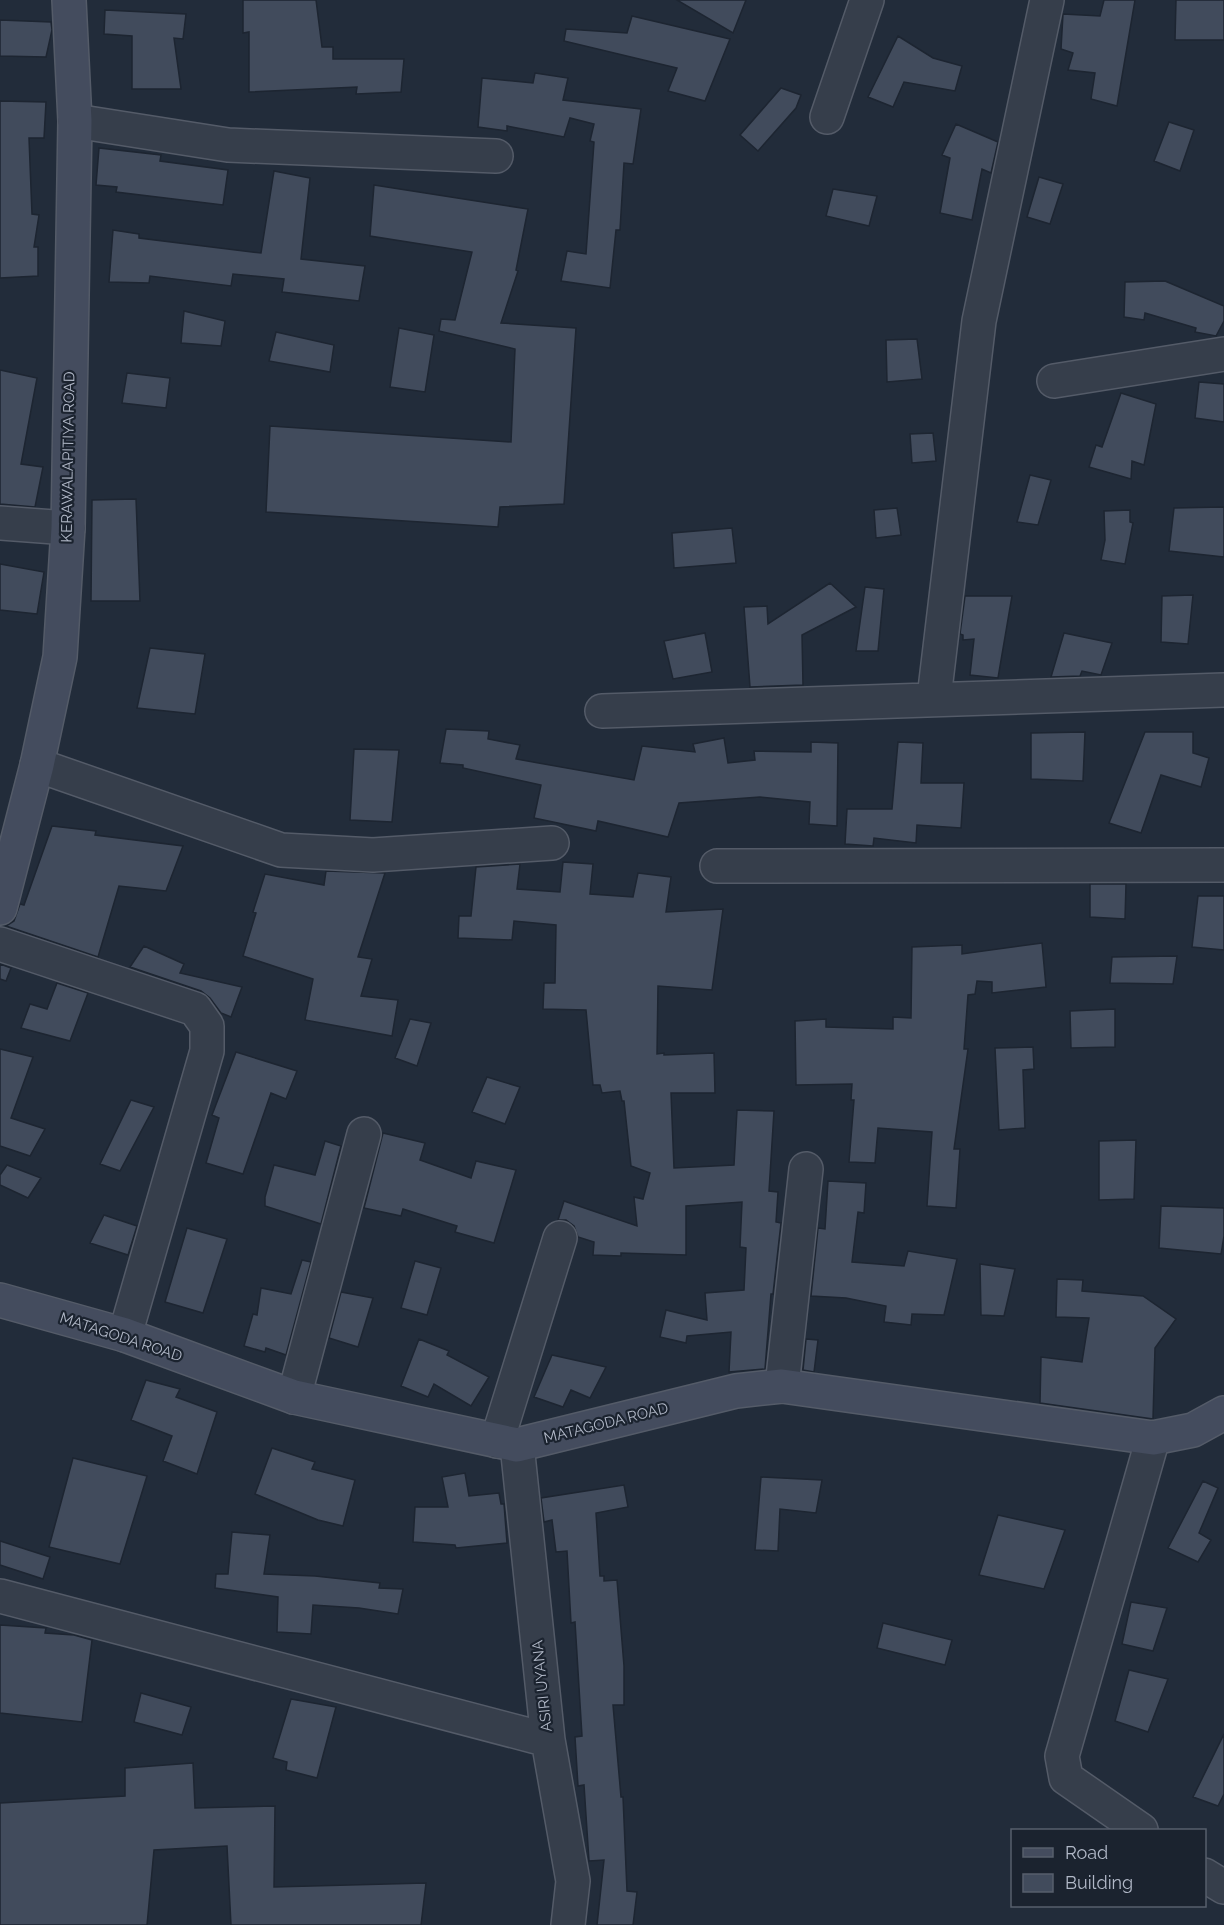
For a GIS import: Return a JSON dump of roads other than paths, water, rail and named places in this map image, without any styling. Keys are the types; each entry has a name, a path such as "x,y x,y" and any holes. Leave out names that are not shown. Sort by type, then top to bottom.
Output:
{"street":[{"name":"KERAWALAPITIYA ROAD","path":"3,887 37,765 60,657 68,528 75,121 69,0"},
{"path":"826,117 867,0"},
{"path":"934,698 979,321 1047,0"},
{"path":"75,121 228,145 496,156"},
{"path":"1054,381 1224,354"},
{"path":"0,523 68,528"},
{"path":"602,711 1224,690"},
{"path":"37,765 281,850 373,855 552,843"},
{"path":"717,866 1224,865"},
{"path":"0,944 195,1009 207,1026 207,1051 125,1335"},
{"path":"294,1397 364,1134"},
{"path":"782,1386 806,1169"},
{"path":"507,1443 560,1238"},
{"name":"MATAGODA ROAD","path":"0,1300 125,1335 294,1397 507,1443 736,1391 782,1386 1153,1438 1193,1430 1224,1413"},
{"path":"1140,1829 1066,1778 1062,1756 1153,1438"},
{"name":"ASIRI UYANA","path":"507,1443 548,1740 573,1881 568,1925"},
{"path":"0,1596 548,1740"},
{"path":"1206,1876 1224,1887"}]}
